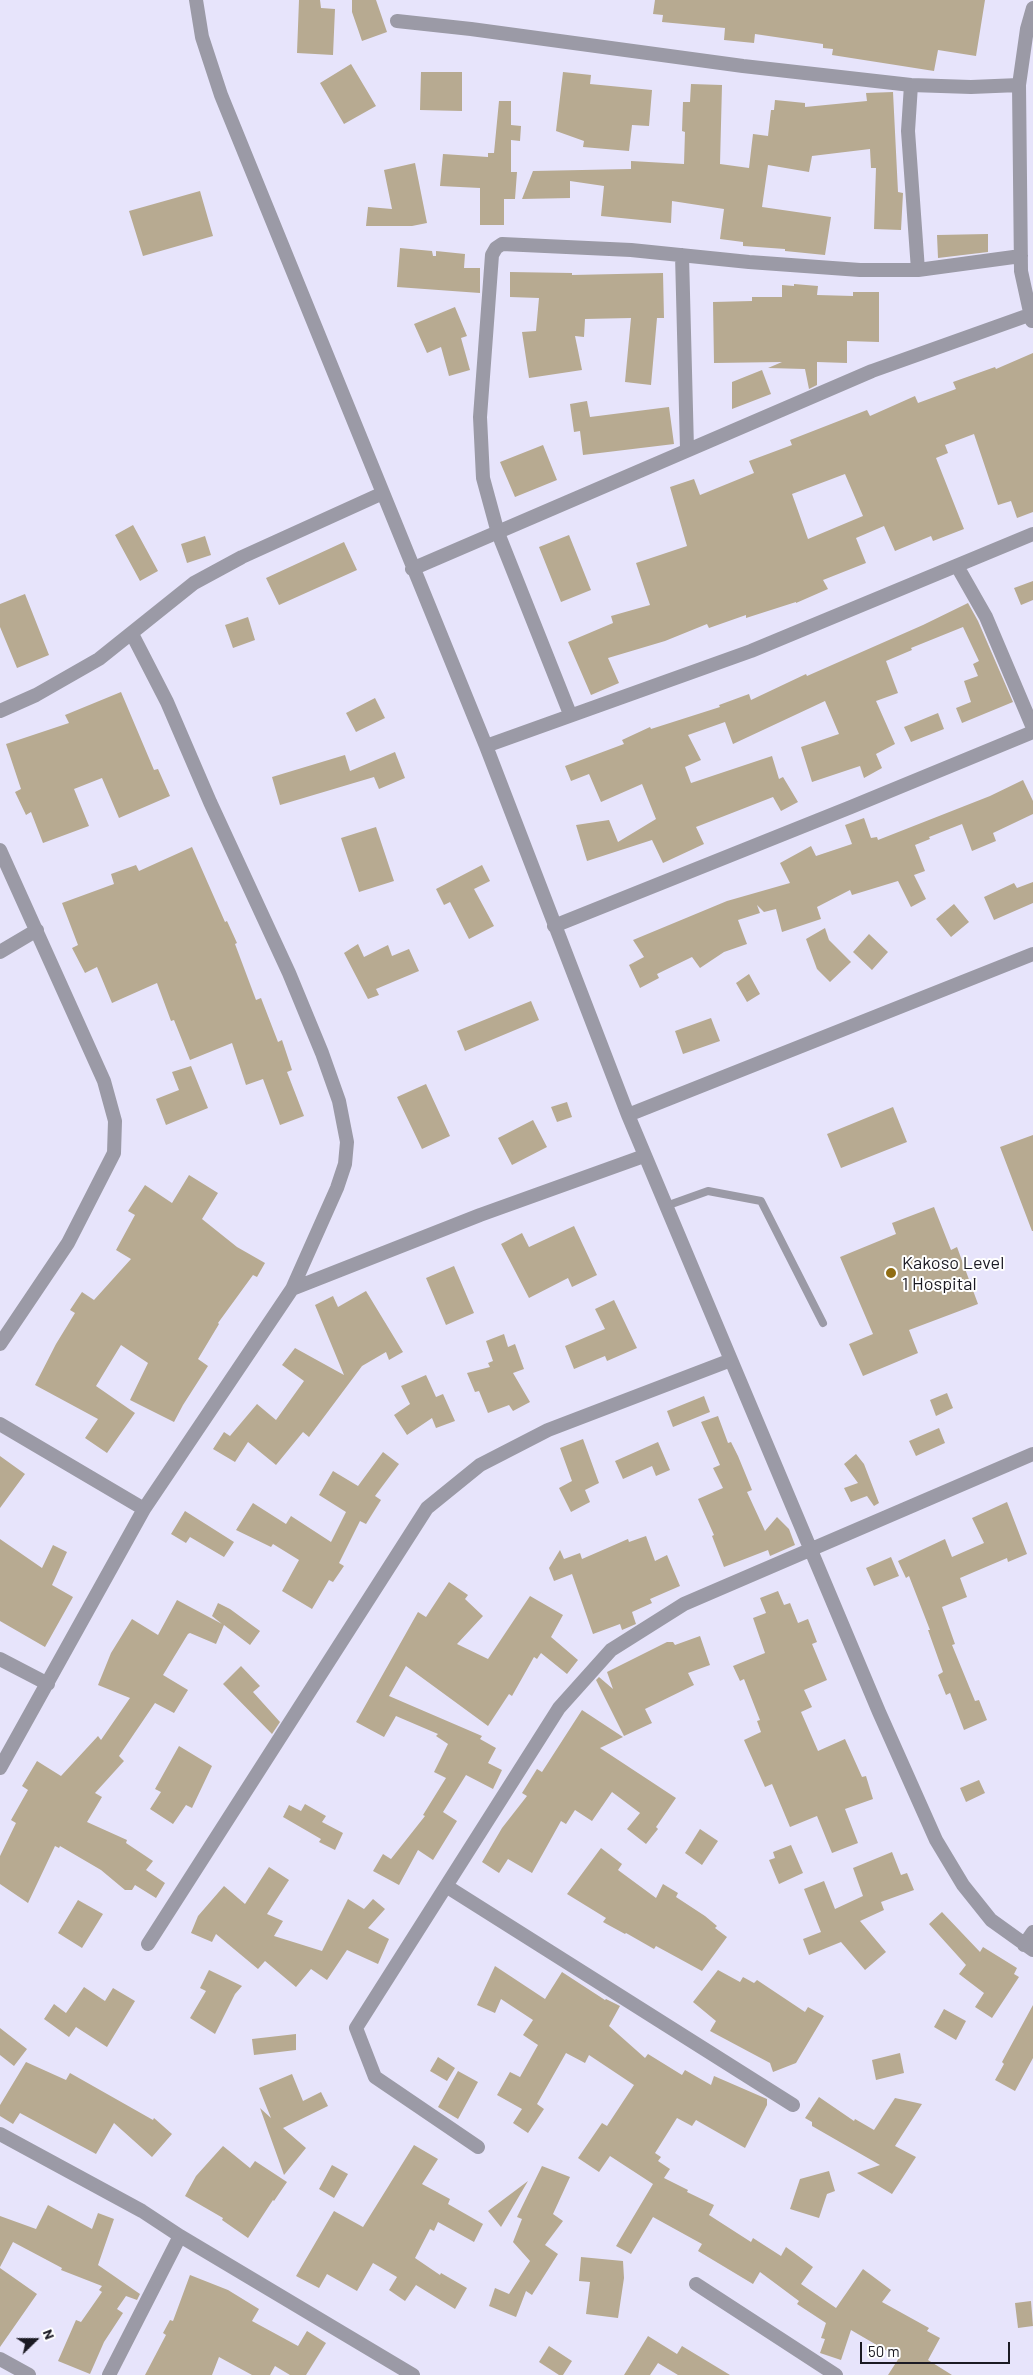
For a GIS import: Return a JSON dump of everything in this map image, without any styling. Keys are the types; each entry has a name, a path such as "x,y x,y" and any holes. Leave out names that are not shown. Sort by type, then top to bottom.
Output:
{"street":[{"path":"196,0 202,36 221,95 412,569 486,746 644,1156 812,1548 879,1712 936,1840 963,1886 991,1920 1029,1948 1033,1932"},
{"path":"412,569 498,534 687,449 872,371 1031,319 1023,285 1021,256 1019,85 1027,29 1033,8"},
{"path":"398,21 471,29 743,66 911,85 971,87 1019,85"},
{"path":"911,85 908,131 918,270"},
{"path":"570,714 498,534 483,478 480,418 492,255 496,248 502,244 631,250 860,270 918,270 1021,256"},
{"path":"682,255 687,449"},
{"path":"0,711 36,695 99,659 194,583 242,557 383,494"},
{"path":"486,746 570,714 751,651 1033,534"},
{"path":"957,566 986,617 1033,728"},
{"path":"0,1768 144,1508 292,1288 337,1188 345,1164 348,1142 339,1101 322,1053 285,965 210,802 167,702 132,634"},
{"path":"554,926 842,811 1033,732"},
{"path":"0,850 104,1081 115,1120 114,1153 68,1243 0,1344"},
{"path":"0,952 37,930"},
{"path":"628,1115 1033,954"},
{"path":"292,1288 480,1215 644,1156"},
{"path":"148,1944 428,1508 480,1465 548,1430 732,1360"},
{"path":"0,1424 144,1508"},
{"path":"478,2147 375,2077 356,2028 559,1708 611,1650 684,1604 1033,1454"},
{"path":"0,1659 48,1684"},
{"path":"446,1886 793,2104"},
{"path":"0,2134 135,2206 180,2236 413,2375"},
{"path":"109,2375 180,2236"},
{"path":"696,2284 836,2375"},
{"path":"0,2359 29,2375"}],"lane":[{"path":"666,1206 708,1191 761,1201 823,1323"}],"building":[{"path":"299,0 320,0 321,8 335,9 333,55 297,53"},
{"path":"352,0 376,0 387,32 362,41 352,12"},
{"path":"655,0 985,0 976,56 938,50 934,71 832,55 833,49 823,48 823,44 755,34 754,43 724,40 725,28 662,22 663,15 653,14"},
{"path":"351,64 376,106 344,124 320,83"},
{"path":"421,72 462,72 462,111 420,110"},
{"path":"563,72 591,75 590,84 652,90 649,126 632,125 629,151 583,147 584,141 556,131"},
{"path":"691,84 722,85 720,164 749,168 753,134 768,136 771,110 774,110 775,100 805,103 805,107 867,101 866,93 893,92 898,192 903,193 901,230 874,229 876,168 871,168 870,149 812,156 809,172 768,165 762,207 831,217 825,255 785,251 785,249 743,246 743,242 720,239 724,209 672,201 671,223 601,216 604,186 570,181 570,198 522,199 533,171 631,169 631,161 684,164 685,132 682,131 683,102 690,102"},
{"path":"499,101 511,101 511,125 521,126 520,141 511,140 511,172 517,172 515,199 504,199 504,225 480,225 480,188 440,186 443,154 488,157 488,153 494,153"},
{"path":"415,163 427,223 412,226 366,226 368,207 392,209 384,170"},
{"path":"200,191 213,236 143,256 129,211"},
{"path":"988,234 988,252 938,258 937,235"},
{"path":"400,248 432,251 433,256 436,256 436,251 465,254 464,268 480,268 480,293 397,287"},
{"path":"510,272 572,273 572,275 663,273 664,318 657,318 651,385 625,382 631,318 585,319 584,337 575,336 582,370 529,378 522,332 536,331 539,298 510,297"},
{"path":"794,284 818,286 817,295 853,296 853,292 879,292 879,342 847,341 847,363 817,362 817,385 809,389 805,369 768,368 782,362 714,363 713,302 752,301 752,297 782,297 782,285 794,286"},
{"path":"455,307 467,336 461,338 470,370 449,376 441,347 427,353 414,324"},
{"path":"1033,353 1033,512 1017,518 1011,501 998,505 974,434 945,445 948,453 936,458 964,529 933,541 931,536 895,551 884,526 856,538 866,563 823,580 828,589 796,603 746,618 746,615 709,628 707,624 665,641 608,658 619,683 591,695 568,642 613,623 611,616 650,605 636,563 687,546 670,487 694,479 700,495 754,473 749,461 792,445 790,440 867,410 870,416 915,396 918,403 956,389 953,382 995,367 996,369","holes":["845,474 863,516 808,539 792,494"]},
{"path":"762,370 771,394 732,409 732,382"},
{"path":"587,401 590,417 669,407 674,444 583,455 580,431 574,432 570,404"},
{"path":"543,445 557,480 515,497 500,462"},
{"path":"133,525 158,571 140,581 115,535"},
{"path":"569,535 591,590 561,602 539,547"},
{"path":"205,536 211,555 187,563 181,544"},
{"path":"344,542 357,570 279,605 266,578"},
{"path":"1033,581 1033,600 1021,605 1014,588"},
{"path":"25,594 49,655 17,668 0,627 0,604"},
{"path":"968,603 978,621 1013,702 962,723 956,708 971,702 964,681 978,676 973,664 979,661 963,627 911,648 912,650 886,661 898,693 876,701 895,744 876,754 882,768 864,778 860,766 812,782 801,747 839,734 825,701 733,744 725,722 688,735 701,760 685,767 691,783 772,756 779,779 783,777 798,802 781,811 773,797 696,827 704,844 663,863 652,840 587,861 576,825 609,820 618,842 656,819 642,784 601,802 589,774 571,781 565,766 624,744 622,740 650,727 651,729 720,707 719,705 749,694 751,700 806,674 807,676 923,625"},
{"path":"248,617 255,640 233,648 225,625"},
{"path":"121,692 154,770 158,769 170,796 119,818 102,778 74,789 89,826 43,843 31,812 26,815 15,792 21,789 6,744 69,723 65,715"},
{"path":"375,698 385,718 356,732 346,713"},
{"path":"938,713 944,729 911,742 904,727"},
{"path":"395,752 405,778 379,789 374,777 280,805 272,777 345,755 350,771"},
{"path":"1023,780 1033,801 1033,814 993,833 996,841 972,851 962,824 929,837 930,839 915,845 925,871 914,875 926,899 911,907 898,881 852,895 850,890 817,907 821,919 782,932 776,909 764,912 757,905 760,913 738,920 747,944 724,952 700,968 692,957 657,974 659,978 640,988 629,965 644,957 633,940 727,901 790,883 780,863 811,846 816,856 852,844 845,825 864,818 871,838 877,837 878,840 990,796"},
{"path":"376,827 394,881 359,892 341,838"},
{"path":"192,847 225,922 227,921 237,943 235,944 256,1000 261,998 278,1042 282,1040 292,1070 287,1072 304,1116 280,1125 263,1079 246,1085 232,1043 190,1060 174,1020 171,1021 157,983 112,1003 97,967 85,973 72,948 78,945 62,903 114,884 111,874 136,865 139,871"},
{"path":"482,865 490,881 474,889 494,926 469,939 450,902 444,905 436,889"},
{"path":"1033,882 1033,903 994,920 984,897 1014,883 1017,888"},
{"path":"954,904 969,922 951,937 936,919"},
{"path":"825,928 829,940 851,962 830,982 817,969 806,939"},
{"path":"869,934 888,952 872,970 853,952"},
{"path":"358,944 364,957 388,945 392,956 409,949 419,971 376,989 379,995 368,999 344,953"},
{"path":"749,974 760,994 747,1002 736,983"},
{"path":"531,1001 539,1020 465,1051 457,1031"},
{"path":"711,1018 720,1041 683,1054 675,1031"},
{"path":"191,1066 208,1108 166,1125 156,1099 179,1090 172,1072"},
{"path":"426,1084 450,1136 422,1149 397,1097"},
{"path":"567,1102 572,1117 557,1122 551,1107"},
{"path":"893,1107 907,1142 841,1168 827,1134"},
{"path":"533,1120 547,1147 512,1165 498,1138"},
{"path":"1033,1135 1033,1231 1032,1231 1000,1147"},
{"path":"189,1175 218,1193 202,1219 237,1247 265,1263 257,1277 253,1275 218,1323 198,1359 208,1366 174,1422 130,1400 148,1363 121,1345 96,1386 135,1413 107,1453 85,1438 98,1419 35,1385 56,1344 75,1313 70,1310 82,1292 94,1300 131,1259 116,1250 135,1215 128,1211 145,1185 172,1203"},
{"path":"934,1207 951,1250 957,1247 978,1304 909,1330 918,1353 863,1376 849,1344 873,1334 840,1257 896,1234 892,1223"},
{"path":"574,1226 597,1275 572,1287 568,1278 529,1298 501,1244 522,1233 529,1247"},
{"path":"454,1266 474,1313 446,1325 426,1278"},
{"path":"366,1291 403,1352 389,1360 386,1352 362,1366 309,1437 303,1432 276,1465 248,1442 235,1462 213,1449 224,1432 230,1436 257,1404 276,1420 304,1381 282,1365 295,1348 344,1375 315,1305 333,1296 338,1307"},
{"path":"614,1300 637,1348 607,1361 605,1356 574,1369 565,1346 605,1329 595,1309"},
{"path":"504,1334 508,1347 515,1344 524,1369 513,1373 530,1402 513,1411 509,1405 488,1413 479,1391 475,1392 467,1373 490,1367 488,1363 493,1361 486,1341"},
{"path":"426,1375 436,1397 443,1394 455,1421 436,1428 432,1418 407,1435 394,1415 410,1404 401,1386"},
{"path":"947,1393 953,1408 936,1416 930,1400"},
{"path":"704,1396 710,1412 673,1427 667,1411"},
{"path":"718,1416 728,1443 731,1442 752,1490 747,1492 765,1531 777,1517 789,1529 795,1545 770,1556 768,1550 724,1567 712,1536 714,1535 698,1499 723,1488 713,1468 720,1465 701,1422"},
{"path":"939,1428 945,1443 916,1456 909,1441"},
{"path":"583,1439 599,1483 585,1490 590,1502 571,1512 559,1488 572,1481 560,1448"},
{"path":"658,1442 670,1470 656,1476 652,1466 623,1479 615,1461"},
{"path":"383,1452 399,1464 375,1496 381,1500 366,1524 360,1521 339,1563 344,1566 333,1582 329,1580 312,1609 282,1591 299,1560 273,1544 271,1547 236,1530 253,1503 286,1524 291,1516 331,1542 346,1512 319,1495 333,1471 358,1486"},
{"path":"856,1454 864,1464 879,1503 874,1506 867,1496 851,1502 844,1488 858,1483 844,1464"},
{"path":"0,1456 25,1474 0,1508"},
{"path":"1007,1502 1027,1554 1008,1562 1007,1558 960,1578 967,1597 942,1607 955,1644 952,1645 975,1701 979,1700 987,1720 964,1730 950,1693 946,1695 938,1675 943,1672 928,1630 930,1630 909,1576 906,1578 898,1561 945,1539 952,1557 984,1543 972,1518"},
{"path":"185,1511 234,1542 224,1557 190,1537 186,1543 171,1534"},
{"path":"646,1536 655,1561 667,1555 680,1586 650,1599 652,1603 632,1612 636,1624 622,1630 620,1624 593,1634 572,1574 554,1581 549,1568 560,1550 564,1559 580,1553 582,1559 628,1539 629,1542"},
{"path":"0,1539 42,1568 53,1545 67,1552 52,1585 73,1597 45,1647 0,1621"},
{"path":"891,1557 899,1576 874,1586 866,1568"},
{"path":"449,1582 468,1595 465,1599 483,1616 457,1644 488,1659 530,1596 563,1615 551,1637 578,1660 567,1674 541,1653 537,1659 534,1657 512,1696 509,1694 488,1726 406,1666 389,1696 482,1736 480,1739 496,1748 488,1763 502,1770 493,1789 466,1775 443,1812 457,1821 433,1860 418,1850 399,1885 373,1871 383,1854 391,1859 425,1816 423,1815 446,1778 434,1772 448,1744 436,1736 438,1734 396,1716 384,1737 356,1722 418,1612 426,1617"},
{"path":"778,1591 784,1605 790,1603 798,1623 808,1619 817,1642 812,1644 827,1680 804,1690 812,1707 801,1712 818,1751 845,1739 862,1777 866,1776 873,1799 845,1809 858,1843 832,1853 817,1816 790,1827 772,1784 765,1787 744,1740 761,1732 757,1721 760,1720 744,1679 740,1681 733,1666 765,1653 753,1618 766,1613 760,1598"},
{"path":"177,1600 222,1624 212,1616 218,1603 230,1609 260,1631 250,1645 224,1625 216,1644 190,1633 188,1634 163,1675 188,1690 174,1713 155,1703 119,1756 124,1761 95,1793 102,1797 87,1822 127,1840 126,1843 153,1861 146,1870 165,1883 156,1898 135,1885 132,1890 125,1890 101,1870 60,1846 59,1848 55,1846 28,1903 0,1884 0,1856 16,1823 11,1820 28,1790 22,1786 37,1761 61,1776 98,1736 101,1740 130,1698 98,1685 111,1653 132,1619 158,1635"},
{"path":"700,1636 710,1665 688,1673 694,1685 645,1709 652,1723 624,1736 596,1680 599,1677 613,1689 607,1672 667,1642 673,1642 675,1645"},
{"path":"241,1666 260,1686 253,1692 280,1722 272,1734 223,1684"},
{"path":"582,1710 623,1737 600,1748 676,1798 656,1827 658,1829 646,1844 627,1829 640,1813 612,1792 592,1821 575,1810 566,1824 561,1821 532,1873 508,1859 499,1873 482,1862 502,1828 527,1796 522,1793 537,1769 542,1772"},
{"path":"179,1746 212,1766 192,1808 186,1805 173,1824 150,1809 161,1792 155,1789"},
{"path":"979,1780 985,1793 966,1802 960,1788"},
{"path":"305,1804 326,1816 322,1822 343,1833 335,1850 319,1842 321,1839 283,1817 289,1805 301,1811"},
{"path":"700,1829 718,1841 702,1865 685,1853"},
{"path":"791,1845 803,1873 779,1884 769,1860 775,1858 773,1852"},
{"path":"601,1848 622,1864 618,1870 656,1898 663,1884 678,1893 676,1897 705,1916 717,1926 715,1928 727,1937 702,1971 656,1946 654,1949 603,1922 606,1918 567,1894"},
{"path":"892,1852 901,1875 907,1873 914,1890 881,1902 884,1910 860,1921 886,1952 865,1970 841,1942 809,1955 803,1939 821,1932 804,1889 824,1881 835,1909 863,1896 853,1868"},
{"path":"269,1867 289,1880 267,1914 283,1921 274,1936 322,1951 348,1899 364,1909 373,1899 385,1909 368,1928 389,1939 378,1964 347,1950 327,1980 311,1969 296,1987 265,1961 258,1969 216,1934 212,1942 191,1933 198,1916 224,1886 245,1904"},
{"path":"78,1900 103,1914 82,1948 58,1933"},
{"path":"942,1912 980,1952 983,1947 1017,1968 1014,1974 1019,1977 992,2018 975,2007 984,1993 959,1974 966,1965 929,1924"},
{"path":"495,1966 545,1999 562,1972 605,2000 620,2006 609,2026 645,2058 648,2054 682,2075 685,2070 711,2085 714,2076 767,2099 767,2105 745,2148 696,2120 692,2126 677,2118 655,2153 661,2157 658,2161 670,2169 664,2178 714,2205 709,2215 751,2242 753,2238 781,2256 786,2247 813,2267 801,2284 836,2308 863,2269 891,2290 882,2302 929,2328 927,2331 940,2338 928,2360 952,2375 888,2375 899,2358 851,2330 841,2360 820,2353 825,2339 821,2338 826,2323 797,2304 799,2301 760,2272 753,2284 698,2251 702,2244 653,2217 631,2254 616,2246 653,2184 610,2156 599,2172 578,2158 602,2123 607,2126 634,2085 589,2055 585,2063 566,2053 537,2104 544,2109 528,2133 513,2123 522,2109 497,2095 510,2072 520,2077 538,2045 523,2035 533,2020 501,1999 495,2013 477,2005"},
{"path":"209,1970 242,1986 235,1994 215,2034 190,2018 206,1991 200,1988"},
{"path":"718,1970 740,1982 743,1977 754,1983 757,1980 805,2012 808,2007 824,2016 796,2063 773,2072 770,2063 710,2031 716,2021 693,2002"},
{"path":"84,1987 105,2001 113,1988 135,2001 107,2047 76,2027 69,2037 44,2019 54,2004 66,2013"},
{"path":"1033,2005 1033,2058 1015,2091 995,2080 1004,2064 1002,2062"},
{"path":"944,2009 966,2021 956,2040 934,2027"},
{"path":"0,2028 27,2049 14,2066 0,2055"},
{"path":"296,2034 296,2050 254,2055 252,2039"},
{"path":"900,2053 904,2073 876,2080 872,2060"},
{"path":"438,2057 455,2068 447,2081 430,2071"},
{"path":"26,2062 66,2080 70,2073 153,2120 154,2118 172,2134 152,2157 114,2123 96,2154 20,2113 13,2124 0,2116 0,2105"},
{"path":"458,2071 478,2082 458,2119 438,2107"},
{"path":"292,2074 303,2101 321,2092 328,2106 283,2128 306,2148 284,2175 260,2108 271,2118 259,2088"},
{"path":"819,2097 854,2121 855,2119 874,2130 895,2098 922,2104 895,2146 916,2157 892,2194 857,2173 880,2165 812,2126 812,2122 805,2118"},
{"path":"414,2145 438,2159 422,2184 450,2199 448,2204 483,2224 474,2242 438,2222 434,2231 430,2229 415,2258 440,2275 441,2273 467,2288 455,2309 416,2285 405,2301 389,2290 397,2277 373,2263 357,2291 327,2274 319,2288 296,2276 334,2211 363,2227"},
{"path":"223,2146 250,2168 255,2161 287,2182 248,2238 222,2220 223,2218 185,2196 196,2176"},
{"path":"332,2165 348,2174 334,2198 319,2189"},
{"path":"542,2166 570,2177 553,2214 563,2221 545,2245 558,2254 532,2295 526,2291 516,2317 489,2306 495,2288 509,2294 530,2261 513,2242 522,2219 517,2217"},
{"path":"829,2171 835,2191 827,2194 819,2218 790,2209 800,2179"},
{"path":"528,2181 501,2227 488,2211"},
{"path":"48,2205 92,2229 98,2213 114,2219 98,2265 140,2294 137,2300 126,2296 117,2309 123,2313 104,2342 90,2374 58,2361 76,2320 81,2322 102,2292 99,2290 102,2286 61,2270 62,2268 13,2242 0,2267 0,2216 36,2229"},
{"path":"581,2257 623,2261 624,2278 618,2318 586,2314 590,2282 579,2281"},
{"path":"0,2268 37,2294 0,2347"},
{"path":"190,2275 228,2290 259,2309 252,2321 298,2346 307,2331 326,2343 306,2375 290,2375 275,2366 270,2375 252,2375 219,2357 212,2375 145,2375 166,2335 163,2333 170,2320 173,2321"},
{"path":"1031,2301 1033,2326 1018,2328 1015,2303"},
{"path":"648,2336 677,2354 682,2346 730,2375 678,2375 658,2363 650,2375 624,2375"},
{"path":"549,2346 572,2361 563,2375 559,2375 539,2362"}],"place":[{"name":"Kakoso Level 1 Hospital","path":"891,1273"}]}
